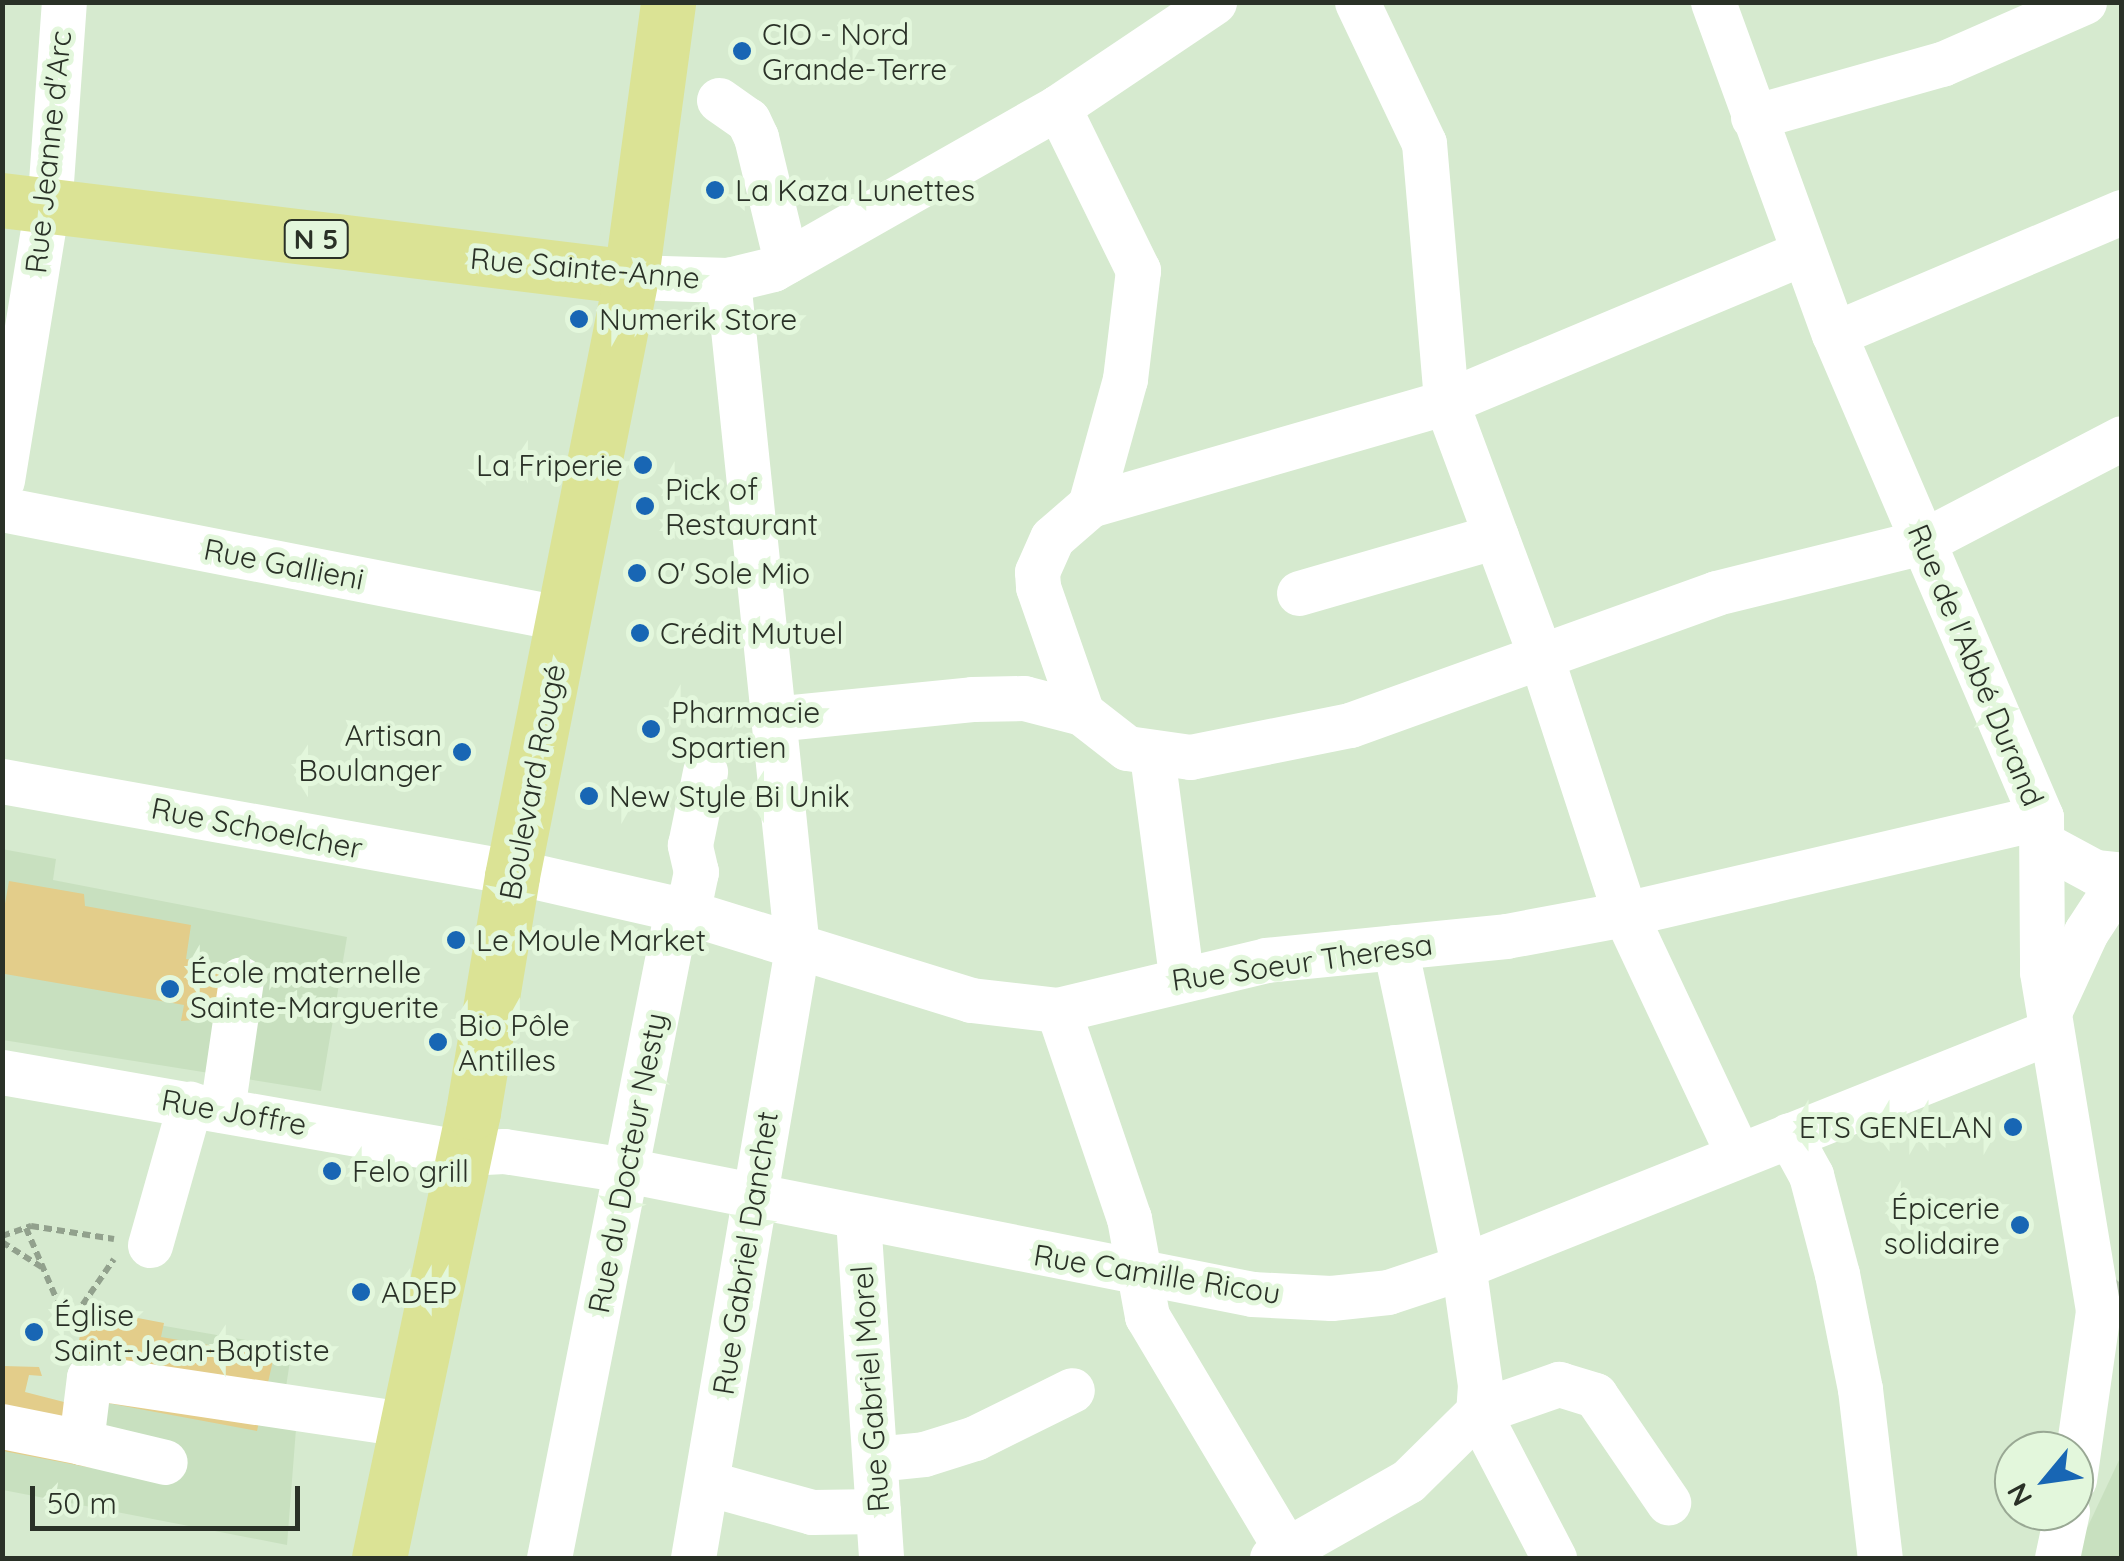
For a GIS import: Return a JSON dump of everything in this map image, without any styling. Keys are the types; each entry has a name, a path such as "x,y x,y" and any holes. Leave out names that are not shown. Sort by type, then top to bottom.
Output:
{"main road":[{"name":"Boulevard Rougé","path":"380,1558 465,1152 512,876 630,276 668,2"},
{"name":"Rue Sainte-Anne","path":"25,203 630,276"}],"street":[{"name":"Rue Jeanne d'Arc","path":"2,480 25,203 64,2"},
{"name":"Rue Sainte-Anne","path":"630,276 728,280 786,261 1058,107 1214,2"},
{"path":"1357,2 1424,143 1446,402 1542,660 1625,914 1738,1154"},
{"name":"Rue de l'Abbé Durand","path":"1712,2 1802,254 2042,831 2042,972 2104,1341 2084,1431"},
{"path":"1754,116 1942,64 2084,2"},
{"path":"720,100 748,120 756,137 786,261"},
{"path":"1058,107 1138,270 1125,379 1090,505"},
{"path":"1834,334 2122,212"},
{"path":"1802,254 1446,402 1090,505 1052,538 1037,572 1053,644 1082,712 1102,733 1152,755 1190,757 1350,724 1542,660 1716,593 1922,542 2122,438"},
{"path":"728,280 797,948"},
{"name":"Rue Gallieni","path":"2,508 564,619"},
{"path":"1299,593 1496,536"},
{"path":"1024,698 1039,685 1053,644"},
{"path":"772,719 1024,698 1082,712"},
{"path":"1152,755 1181,976"},
{"name":"Rue du Docteur Nesty","path":"549,1558 678,909 694,883 690,844 705,772"},
{"name":"Rue Schoelcher","path":"2,781 512,876"},
{"path":"2042,831 2095,872 2122,876 2086,932 2050,1021"},
{"name":"Rue Soeur Theresa","path":"512,876 678,909 971,1000 1058,1010 1181,976 1625,914 2042,831"},
{"path":"1395,946 1462,1264 1480,1384 1478,1412 1554,1558"},
{"name":"Rue Gabriel Danchet","path":"693,1558 797,948"},
{"path":"150,1245 206,1107 242,979"},
{"path":"1058,1010 1129,1218 1147,1316 1283,1555 1408,1480 1478,1412 1559,1384 1578,1387 1615,1418 1668,1502"},
{"name":"Rue Camille Ricou","path":"465,1152 504,1151 626,1170 754,1200 1252,1294 1331,1298 1388,1292 1462,1264 1789,1136 2050,1021"},
{"name":"Rue Joffre","path":"2,1072 465,1152"},
{"path":"1789,1136 1810,1175 1837,1274 1860,1390 1880,1558"},
{"name":"Rue Gabriel Morel","path":"858,1219 880,1558"},
{"path":"81,1442 89,1377 410,1425"},
{"path":"874,1458 924,1454 975,1438 1072,1390"},
{"path":"2,1426 165,1462"},
{"path":"707,1482 812,1512 878,1511"},
{"path":"2058,1558 2063,1531"}],"path":[{"path":"26,1228 68,1326"},
{"path":"2,1239 26,1228 125,1241 68,1326"},
{"path":"2,1239 44,1268"},
{"path":"68,1326 90,1330"}],"shaded area":[{"name":"École maternelle Sainte-Marguerite","path":"2,849 56,859 53,880 347,937 321,1091 3,1040"},
{"path":"9,881 84,894 85,906 191,925 186,959 230,968 223,1029 207,1019 181,1021 184,1005 5,974 3,915"},
{"path":"122,1315 164,1323 161,1337 274,1356 257,1431 107,1403 92,1468 3,1451 3,1366 39,1367 42,1376 29,1375 25,1392 68,1403 80,1335"},
{"path":"124,1319 292,1348 284,1400 298,1403 287,1545 3,1490 2,1410 69,1410"},
{"path":"2121,1456 2121,1558 2073,1558 2086,1531 2094,1531 2094,1513"}],"tunnel":[{"path":"2098,1311 2122,1284"}],"place":[{"name":"CIO - Nord Grande-Terre","path":"742,51"},
{"name":"La Kaza Lunettes","path":"715,190"},
{"name":"Numerik Store","path":"579,319"},
{"name":"La Friperie","path":"643,465"},
{"name":"Pick of Restaurant","path":"645,506"},
{"name":"O' Sole Mio","path":"637,573"},
{"name":"Crédit Mutuel","path":"640,633"},
{"name":"Pharmacie Spartien","path":"651,729"},
{"name":"Artisan Boulanger","path":"462,752"},
{"name":"New Style Bi Unik","path":"589,796"},
{"name":"Le Moule Market","path":"456,940"},
{"name":"École maternelle Sainte-Marguerite","path":"170,989"},
{"name":"Bio Pôle Antilles","path":"438,1042"},
{"name":"ETS GENELAN","path":"2013,1127"},
{"name":"Felo grill","path":"332,1171"},
{"name":"Épicerie solidaire","path":"2020,1225"},
{"name":"ADEP","path":"361,1292"},
{"name":"Église Saint-Jean-Baptiste","path":"34,1332"}]}
